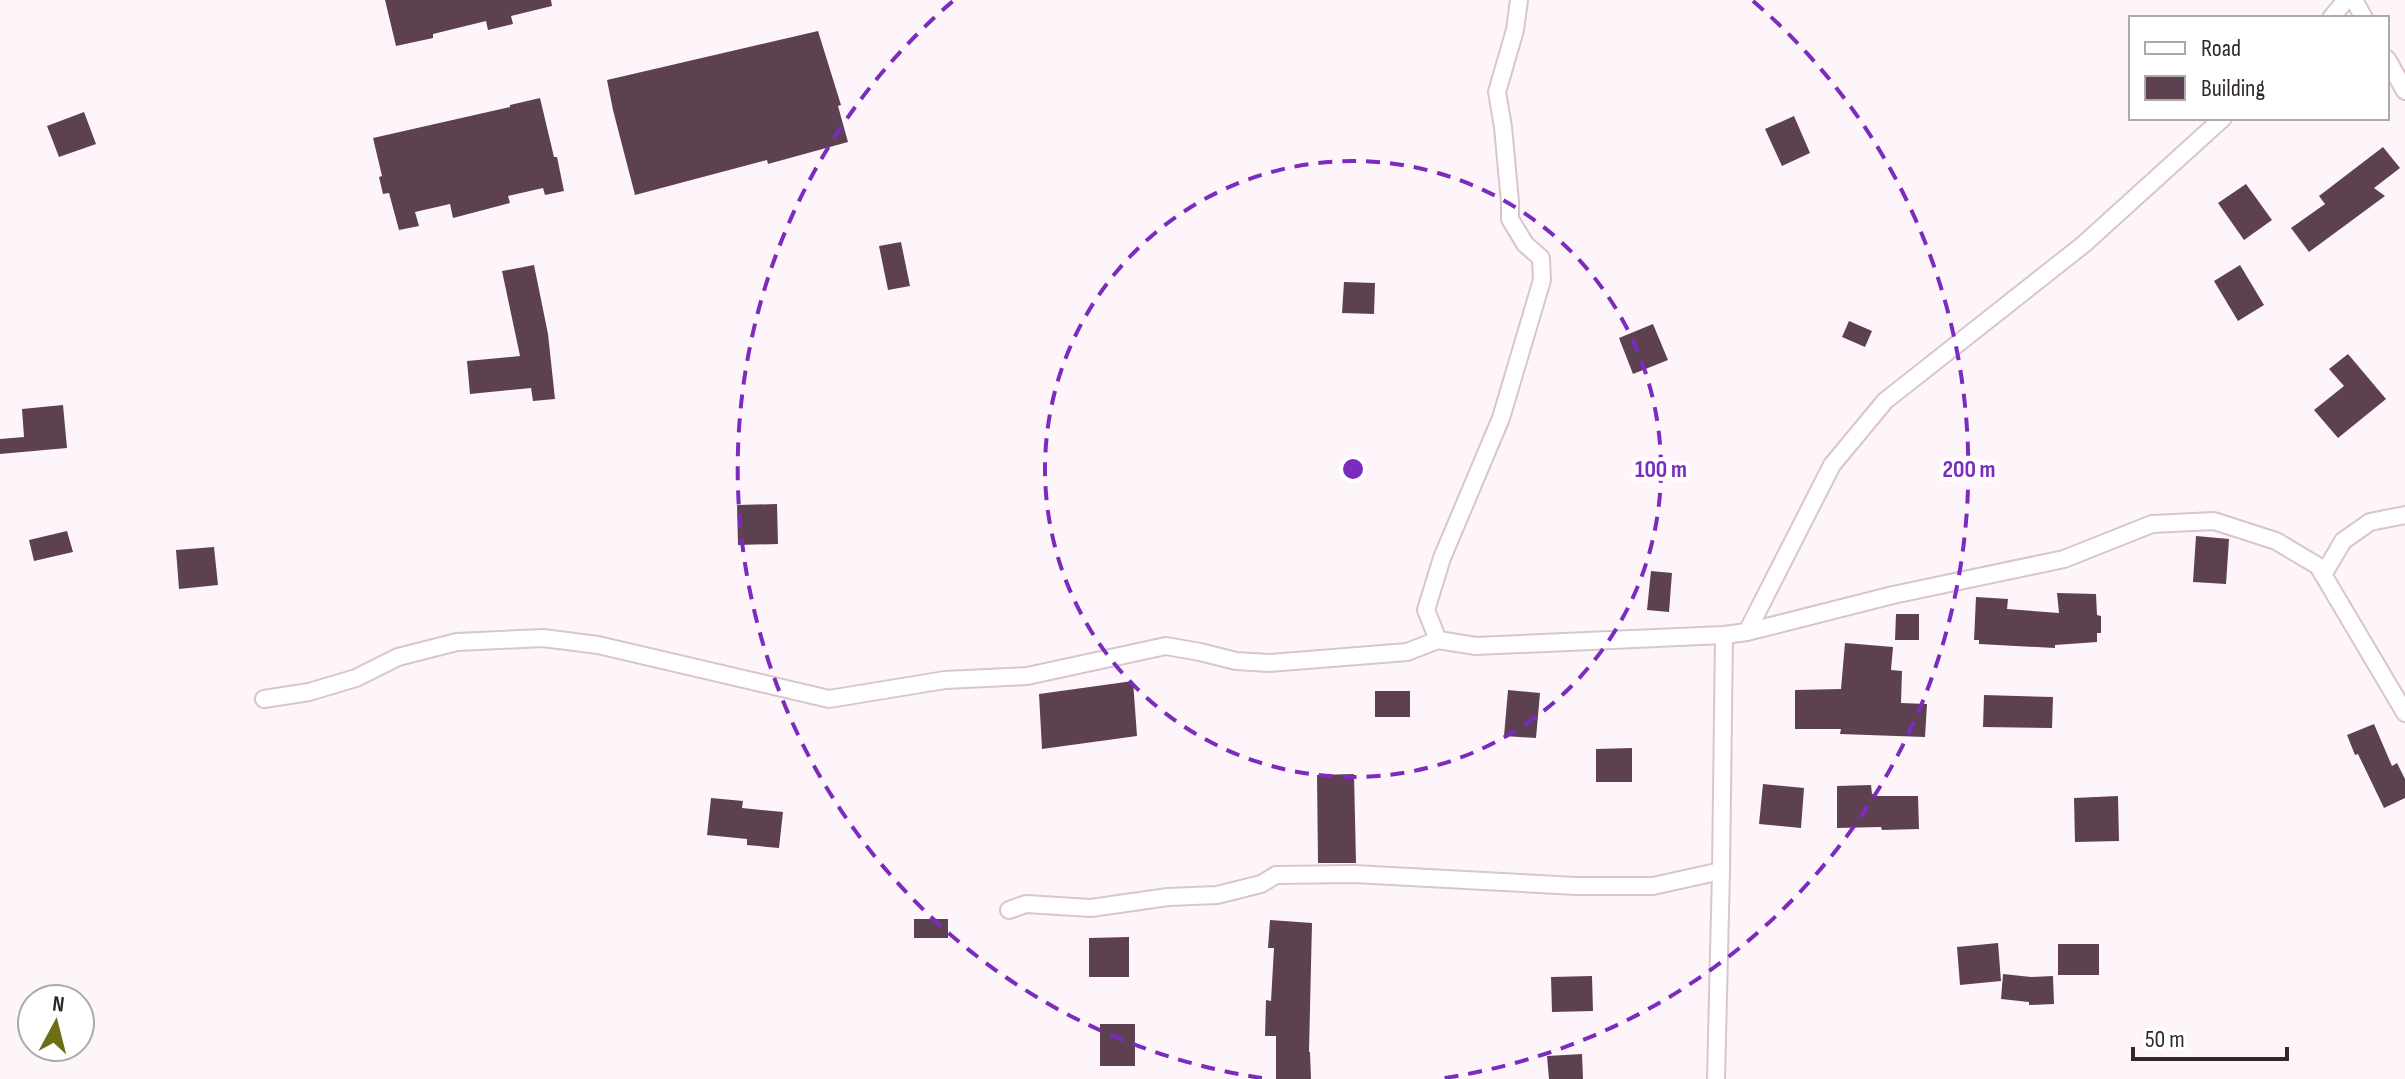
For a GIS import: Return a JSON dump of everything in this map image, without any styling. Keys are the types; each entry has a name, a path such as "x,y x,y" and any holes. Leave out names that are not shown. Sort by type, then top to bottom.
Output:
{"street":[{"path":"1438,640 1426,610 1442,558 1501,418 1542,280 1541,258 1525,244 1510,219 1503,127 1497,92 1515,30 1519,0"},
{"path":"2333,16 2346,0"},
{"path":"2389,63 2405,91"},
{"path":"1747,632 1832,465 1885,401 2084,244 2221,120"},
{"path":"2323,575 2343,541 2370,522 2405,515"},
{"path":"264,699 333,685 356,678 398,657 457,642 543,638 598,645 829,699 945,680 1027,676 1166,646 1236,661 1269,663 1407,652 1438,640 1476,646 1724,635 2064,559 2152,524 2214,521 2276,541 2318,566 2405,713"},
{"path":"1716,1079 1724,635"},
{"path":"1009,910 1026,904 1091,908 1168,897 1217,895 1261,884 1276,875 1354,874 1576,886 1653,886 1721,871"}],"building":[{"path":"385,0 551,0 552,6 511,16 513,24 488,30 486,21 396,46"},
{"path":"818,31 841,105 838,106 848,142 635,195 607,80"},
{"path":"540,98 564,191 545,195 543,188 508,196 510,203 453,218 450,204 415,212 419,226 399,230 389,193 383,194 373,138"},
{"path":"84,112 96,144 59,157 47,126"},
{"path":"1794,116 1810,153 1782,166 1765,129"},
{"path":"2383,147 2400,168 2374,188 2385,196 2309,252 2291,228 2325,204 2319,196"},
{"path":"2246,184 2272,220 2244,240 2218,203"},
{"path":"901,242 910,286 888,290 879,246"},
{"path":"534,265 548,334 555,399 533,401 531,388 470,394 467,361 520,356 502,271"},
{"path":"2240,265 2264,305 2238,321 2214,281"},
{"path":"1344,282 1375,283 1374,314 1342,313"},
{"path":"1849,321 1872,331 1865,347 1842,337"},
{"path":"1653,324 1668,360 1633,374 1619,338"},
{"path":"2348,354 2386,399 2338,438 2314,410 2344,386 2329,369"},
{"path":"63,405 67,448 0,454 0,439 24,437 22,409"},
{"path":"777,504 778,544 738,545 737,505"},
{"path":"67,531 73,552 34,561 29,540"},
{"path":"2196,536 2229,539 2226,584 2193,582"},
{"path":"214,547 218,585 179,589 176,550"},
{"path":"1651,571 1672,573 1669,612 1647,610"},
{"path":"2057,593 2096,594 2097,615 2101,616 2101,633 2097,633 2097,642 2055,645 2055,648 1979,644 1979,640 1974,640 1976,597 2008,599 2007,609 2059,613"},
{"path":"1896,614 1919,614 1919,640 1895,640"},
{"path":"1845,643 1893,647 1891,670 1902,671 1901,703 1927,704 1925,737 1840,734 1841,729 1795,729 1795,690 1841,689"},
{"path":"1133,681 1137,736 1042,749 1039,694"},
{"path":"1508,690 1540,693 1536,738 1504,736"},
{"path":"1375,691 1410,691 1410,717 1375,717"},
{"path":"1984,695 2053,697 2052,728 1983,727"},
{"path":"2374,724 2392,766 2397,763 2405,779 2405,798 2384,808 2347,735"},
{"path":"1632,748 1632,782 1596,782 1596,749"},
{"path":"1354,774 1356,863 1318,863 1317,775"},
{"path":"1763,784 1804,788 1801,828 1759,824"},
{"path":"1871,785 1872,794 1877,796 1918,796 1919,829 1837,828 1837,786"},
{"path":"2118,796 2119,841 2075,842 2074,798"},
{"path":"711,798 743,801 742,808 783,812 779,848 747,845 747,839 707,835"},
{"path":"914,919 948,919 948,938 914,938"},
{"path":"1270,920 1312,923 1311,1079 1276,1079 1276,1036 1265,1036 1266,1000 1271,1001 1274,948 1268,948"},
{"path":"1129,937 1129,977 1089,977 1089,938"},
{"path":"1998,943 2001,981 1960,985 1957,947"},
{"path":"2058,944 2099,944 2099,975 2058,975"},
{"path":"2003,974 2053,976 2054,1004 2029,1005 2029,1002 2001,999"},
{"path":"1592,976 1593,1011 1552,1012 1551,977"},
{"path":"1100,1024 1135,1024 1135,1066 1100,1066"},
{"path":"1582,1054 1583,1079 1549,1079 1547,1056"}]}
